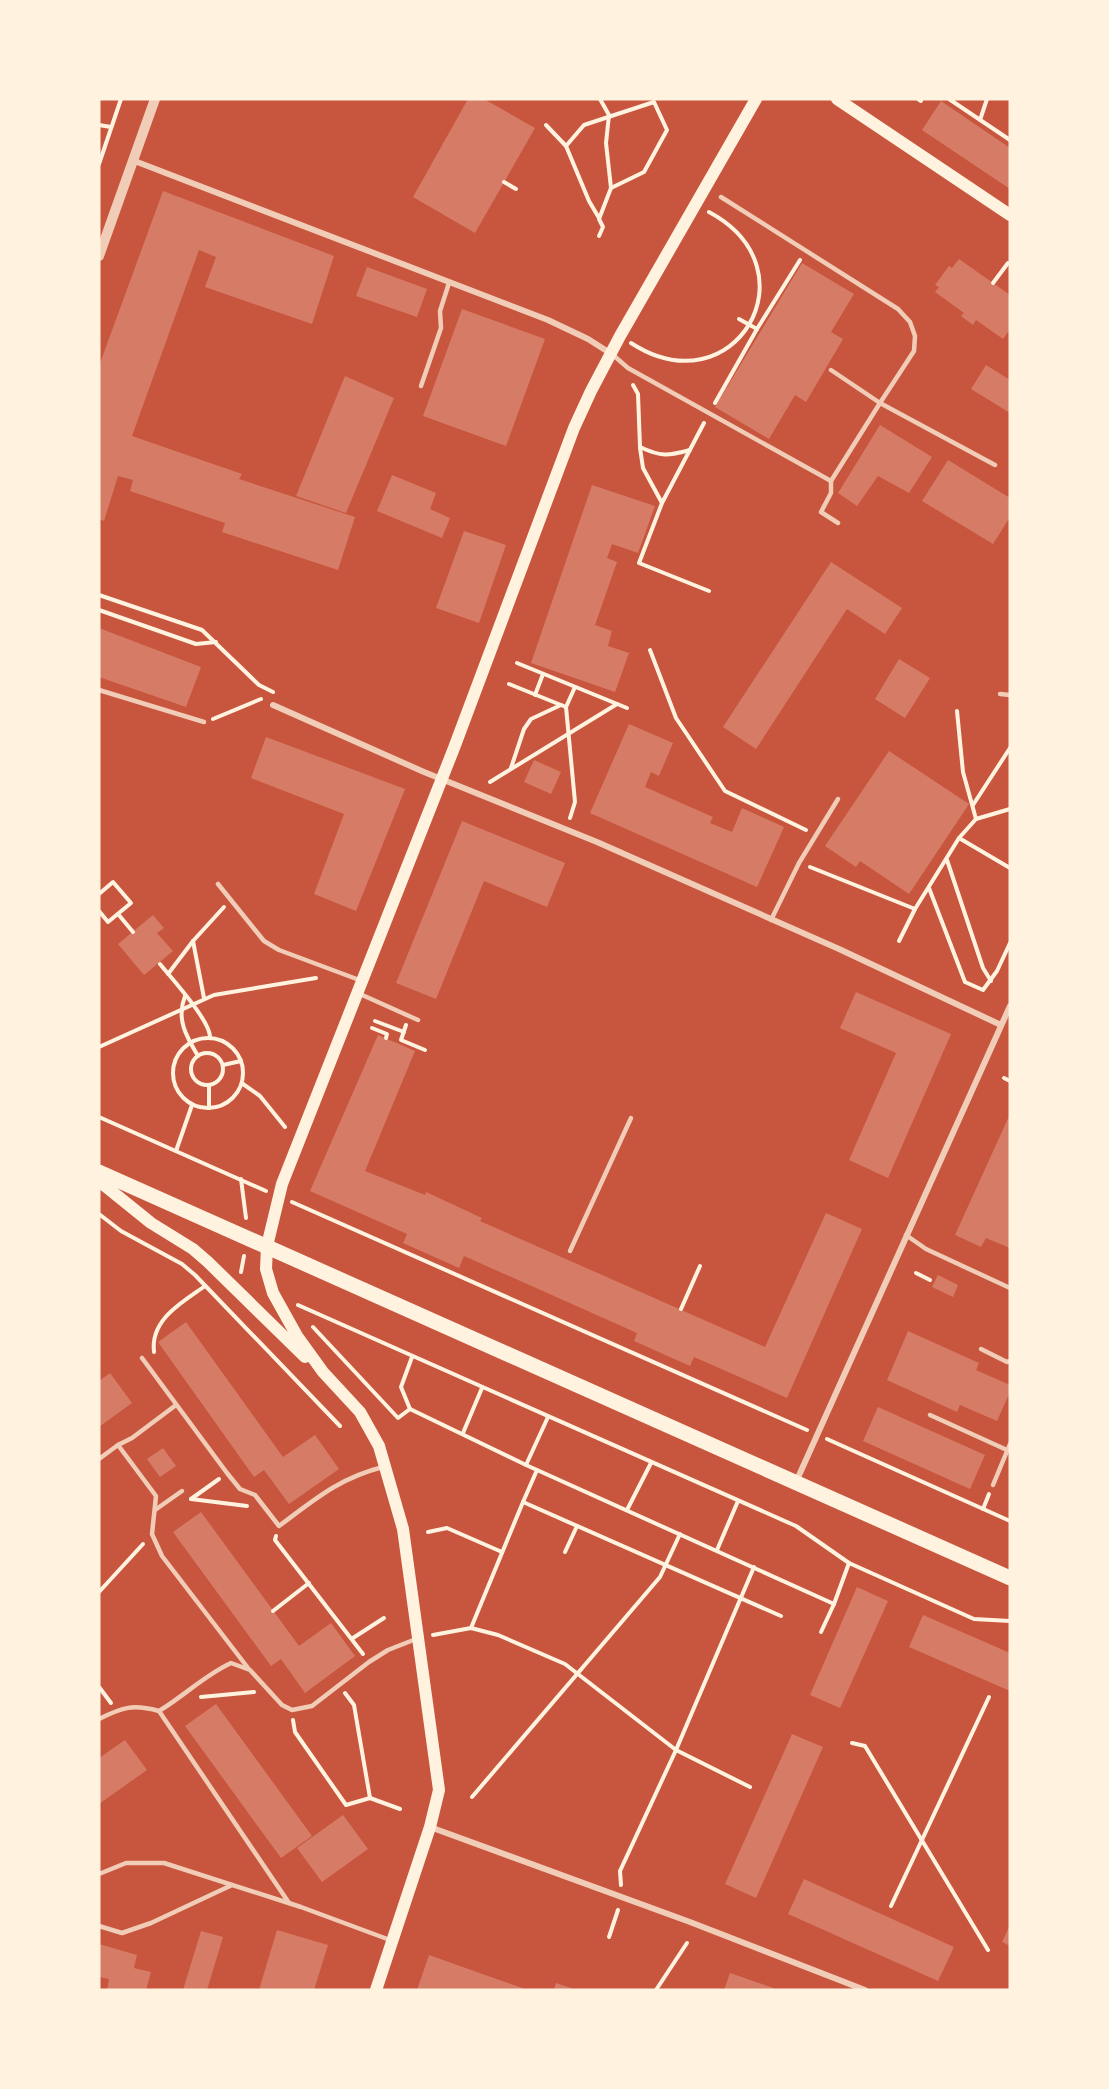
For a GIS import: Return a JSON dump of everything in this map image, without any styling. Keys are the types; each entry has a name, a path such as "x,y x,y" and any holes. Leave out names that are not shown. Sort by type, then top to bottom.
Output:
{"main road":[{"path":"323,1372 297,1336 273,1293 266,1269 267,1246 279,1196 442,779 574,428 620,336 756,99"},
{"path":"837,99 1010,215"},
{"path":"99,1172 1010,1578"},
{"path":"99,1181 151,1223 193,1249 208,1262 323,1372 360,1412 380,1446 403,1529 439,1790 430,1827 376,1990"}],"street":[{"path":"99,256 155,99"},
{"path":"132,160 548,320 588,339 611,354"},
{"path":"273,705 442,779 597,842 1001,1025"},
{"path":"796,1482 1010,1006"},
{"path":"430,1827 865,1990"}],"lane":[{"path":"721,197 898,309 910,322 915,336 914,351 831,481 831,493 821,512 838,523"},
{"path":"421,386 441,328 440,311 449,283"},
{"path":"611,354 628,368 831,481"},
{"path":"831,370 880,403 995,465"},
{"path":"99,690 204,722"},
{"path":"1000,694 1010,695"},
{"path":"771,920 799,863 838,799"},
{"path":"218,884 264,941 279,950 340,975 418,1020"},
{"path":"570,1251 631,1118"},
{"path":"906,1235 926,1249 1010,1288"},
{"path":"981,1348 1007,1362 1010,1361"},
{"path":"142,1358 240,1489 255,1495 279,1526 336,1484 360,1473 385,1466"},
{"path":"99,1459 176,1406"},
{"path":"930,1415 1007,1450"},
{"path":"993,1485 1010,1444"},
{"path":"118,1445 156,1496 152,1534 162,1556 250,1670 282,1705 292,1710 312,1706 369,1662 388,1650 418,1638"},
{"path":"155,1510 182,1491"},
{"path":"159,1711 180,1699 216,1670 231,1663 250,1670"},
{"path":"99,1719 117,1710 141,1706 159,1711 290,1903"},
{"path":"99,1874 126,1863 164,1863 290,1903 393,1941"},
{"path":"99,1926 122,1933 151,1923 232,1885"}],"path":[{"path":"99,164 121,99"},
{"path":"599,219 610,188 606,143 609,115 600,99"},
{"path":"949,99 1010,140"},
{"path":"980,120 987,99"},
{"path":"566,146 584,124 655,100 667,130 659,147 644,172 610,188"},
{"path":"99,125 111,127"},
{"path":"546,125 566,146 589,201 603,227 599,236"},
{"path":"504,182 516,189"},
{"path":"620,336 652,356 667,361 699,361 728,348 740,338 749,325 756,311 760,282 753,254 735,230 724,221 696,206"},
{"path":"709,591 639,563 662,503 710,412 757,329 806,251"},
{"path":"993,283 1008,263"},
{"path":"739,320 757,329"},
{"path":"630,380 638,394 643,468 662,503"},
{"path":"640,447 670,456 691,449"},
{"path":"99,595 199,628 217,642 259,685 276,694 204,722"},
{"path":"99,610 195,644 217,642"},
{"path":"650,650 676,718 724,791 816,834"},
{"path":"517,663 627,708"},
{"path":"535,695 543,674"},
{"path":"509,684 566,707"},
{"path":"570,818 575,802 566,707 575,687"},
{"path":"490,782 617,704"},
{"path":"511,769 524,729 531,719 561,705"},
{"path":"957,711 963,772 976,819"},
{"path":"972,806 1010,748"},
{"path":"899,941 915,909 959,838 976,819 1010,809"},
{"path":"959,838 1010,868"},
{"path":"947,859 983,968 991,981"},
{"path":"799,863 915,909"},
{"path":"99,911 108,922 131,903 113,882 100,892"},
{"path":"929,887 965,982 983,990 991,981 1010,943"},
{"path":"168,974 193,941 231,900"},
{"path":"118,914 133,932"},
{"path":"193,941 204,998"},
{"path":"160,964 191,1003 209,1030 210,1036"},
{"path":"99,1047 191,1003 214,995 340,975"},
{"path":"186,996 180,1008 184,1029 198,1056"},
{"path":"409,1016 401,1040 424,1050"},
{"path":"375,1021 404,1032"},
{"path":"372,1028 387,1034 386,1038"},
{"path":"210,1036 224,1040 233,1048 241,1061 244,1072 243,1084 234,1098 221,1106 209,1108 192,1104 180,1094 173,1073 177,1058 190,1042 210,1036"},
{"path":"212,1053 221,1060 224,1070 220,1080 209,1086 200,1084 192,1076 191,1066 198,1056 212,1053"},
{"path":"223,1065 241,1061"},
{"path":"1004,1077 1010,1080"},
{"path":"243,1084 260,1096 285,1127"},
{"path":"209,1086 209,1108"},
{"path":"176,1151 192,1104"},
{"path":"99,1117 1010,1521"},
{"path":"99,1214 121,1231 182,1264 206,1286 340,1426"},
{"path":"681,1309 700,1266"},
{"path":"916,1273 930,1280"},
{"path":"156,1376 157,1366 153,1348 163,1319 206,1286"},
{"path":"297,1305 412,1358 796,1526 849,1563 974,1619 1010,1621"},
{"path":"307,1321 398,1418 410,1409"},
{"path":"412,1358 401,1387 410,1409 526,1465 834,1604"},
{"path":"463,1433 482,1388"},
{"path":"526,1465 548,1417"},
{"path":"627,1510 651,1463"},
{"path":"471,1628 537,1470"},
{"path":"191,1499 227,1473"},
{"path":"182,1491 191,1499 266,1509"},
{"path":"717,1551 738,1501"},
{"path":"524,1502 781,1616"},
{"path":"279,1526 275,1540 353,1638 369,1662"},
{"path":"565,1552 577,1526"},
{"path":"428,1532 447,1528 502,1552"},
{"path":"99,1592 152,1534"},
{"path":"472,1797 660,1577 680,1534"},
{"path":"821,1632 849,1563"},
{"path":"609,1937 622,1898 620,1871 676,1750 754,1567"},
{"path":"273,1611 309,1583"},
{"path":"353,1638 384,1618"},
{"path":"444,1634 471,1628 498,1635 565,1664 676,1750 750,1787"},
{"path":"339,1685 354,1705 370,1798"},
{"path":"180,1699 269,1690"},
{"path":"891,1906 989,1696"},
{"path":"292,1710 295,1732 346,1805 370,1798 400,1809"},
{"path":"852,1743 864,1746 988,1950"},
{"path":"656,1990 687,1943"}],"building":[{"path":"468,99 484,99 535,128 475,233 413,197"},
{"path":"941,101 1010,148 1010,189 922,130"},
{"path":"163,191 334,256 312,324 205,287 216,257 199,250 132,436 242,474 239,479 355,517 338,570 222,532 225,523 130,491 133,480 118,476 104,521 99,519 99,366"},
{"path":"959,259 1010,295 1010,329 1003,339 976,320 973,325 961,316 964,313 935,292 939,287 935,285 949,266 952,268"},
{"path":"802,263 854,294 831,332 843,339 806,402 795,395 769,439 715,407"},
{"path":"367,267 427,289 417,317 356,296"},
{"path":"462,309 545,339 506,446 423,416"},
{"path":"986,365 1010,380 1010,413 971,389"},
{"path":"345,376 394,398 346,513 296,496"},
{"path":"880,425 932,457 909,493 878,476 857,506 838,493"},
{"path":"948,460 1010,498 1010,517 993,544 922,501"},
{"path":"392,475 436,493 430,509 450,518 442,538 377,511"},
{"path":"592,485 655,506 638,553 612,544 607,558 617,562 595,625 612,631 608,646 629,653 615,692 531,663"},
{"path":"464,531 506,545 479,623 436,608"},
{"path":"831,562 902,608 885,634 847,609 756,749 723,727"},
{"path":"99,628 201,667 186,707 99,677"},
{"path":"899,659 930,678 905,718 875,699"},
{"path":"629,724 673,743 659,776 651,772 645,787 713,817 710,823 732,832 742,808 784,827 757,887 590,813"},
{"path":"266,737 405,789 356,911 314,894 344,814 251,778"},
{"path":"889,751 969,804 909,894 860,861 856,867 825,846"},
{"path":"534,760 561,772 551,794 524,782"},
{"path":"462,821 565,863 547,907 484,881 436,999 396,983"},
{"path":"153,915 164,928 157,933 173,951 144,975 118,944"},
{"path":"856,992 951,1034 888,1178 849,1160 896,1053 840,1028"},
{"path":"378,1035 415,1051 365,1171 425,1195 426,1192 482,1218 480,1221 765,1347 826,1213 862,1229 787,1398 694,1357 690,1366 634,1341 637,1333 464,1256 459,1268 403,1243 407,1234 310,1191"},
{"path":"1010,1114 1010,1248 986,1238 981,1247 955,1235"},
{"path":"938,1275 958,1285 953,1297 932,1287"},
{"path":"186,1322 283,1457 315,1435 339,1469 289,1504 264,1470 254,1477 158,1342"},
{"path":"908,1331 979,1363 976,1370 1010,1385 1010,1392 997,1421 960,1405 957,1412 887,1380"},
{"path":"110,1373 132,1403 99,1427 99,1381"},
{"path":"878,1407 985,1455 970,1489 863,1441"},
{"path":"163,1448 176,1466 160,1477 147,1459"},
{"path":"201,1512 299,1646 331,1623 355,1656 305,1693 281,1659 271,1666 173,1532"},
{"path":"857,1587 888,1601 840,1708 810,1695"},
{"path":"923,1615 1010,1653 1010,1691 909,1647"},
{"path":"216,1704 312,1836 281,1858 185,1726"},
{"path":"792,1734 823,1747 756,1898 725,1884"},
{"path":"125,1740 147,1770 99,1804 99,1758"},
{"path":"343,1815 368,1849 322,1882 297,1848"},
{"path":"804,1879 954,1947 938,1981 788,1914"},
{"path":"1010,1925 1010,1946 1002,1942"},
{"path":"277,1930 328,1945 314,1990 259,1990"},
{"path":"201,1931 223,1937 207,1990 183,1990"},
{"path":"99,1944 137,1955 134,1968 151,1972 146,1990 107,1990 109,1979 99,1977"},
{"path":"429,1955 528,1990 417,1990"},
{"path":"730,1973 779,1990 724,1990"},
{"path":"556,1983 577,1990 554,1990"}]}
